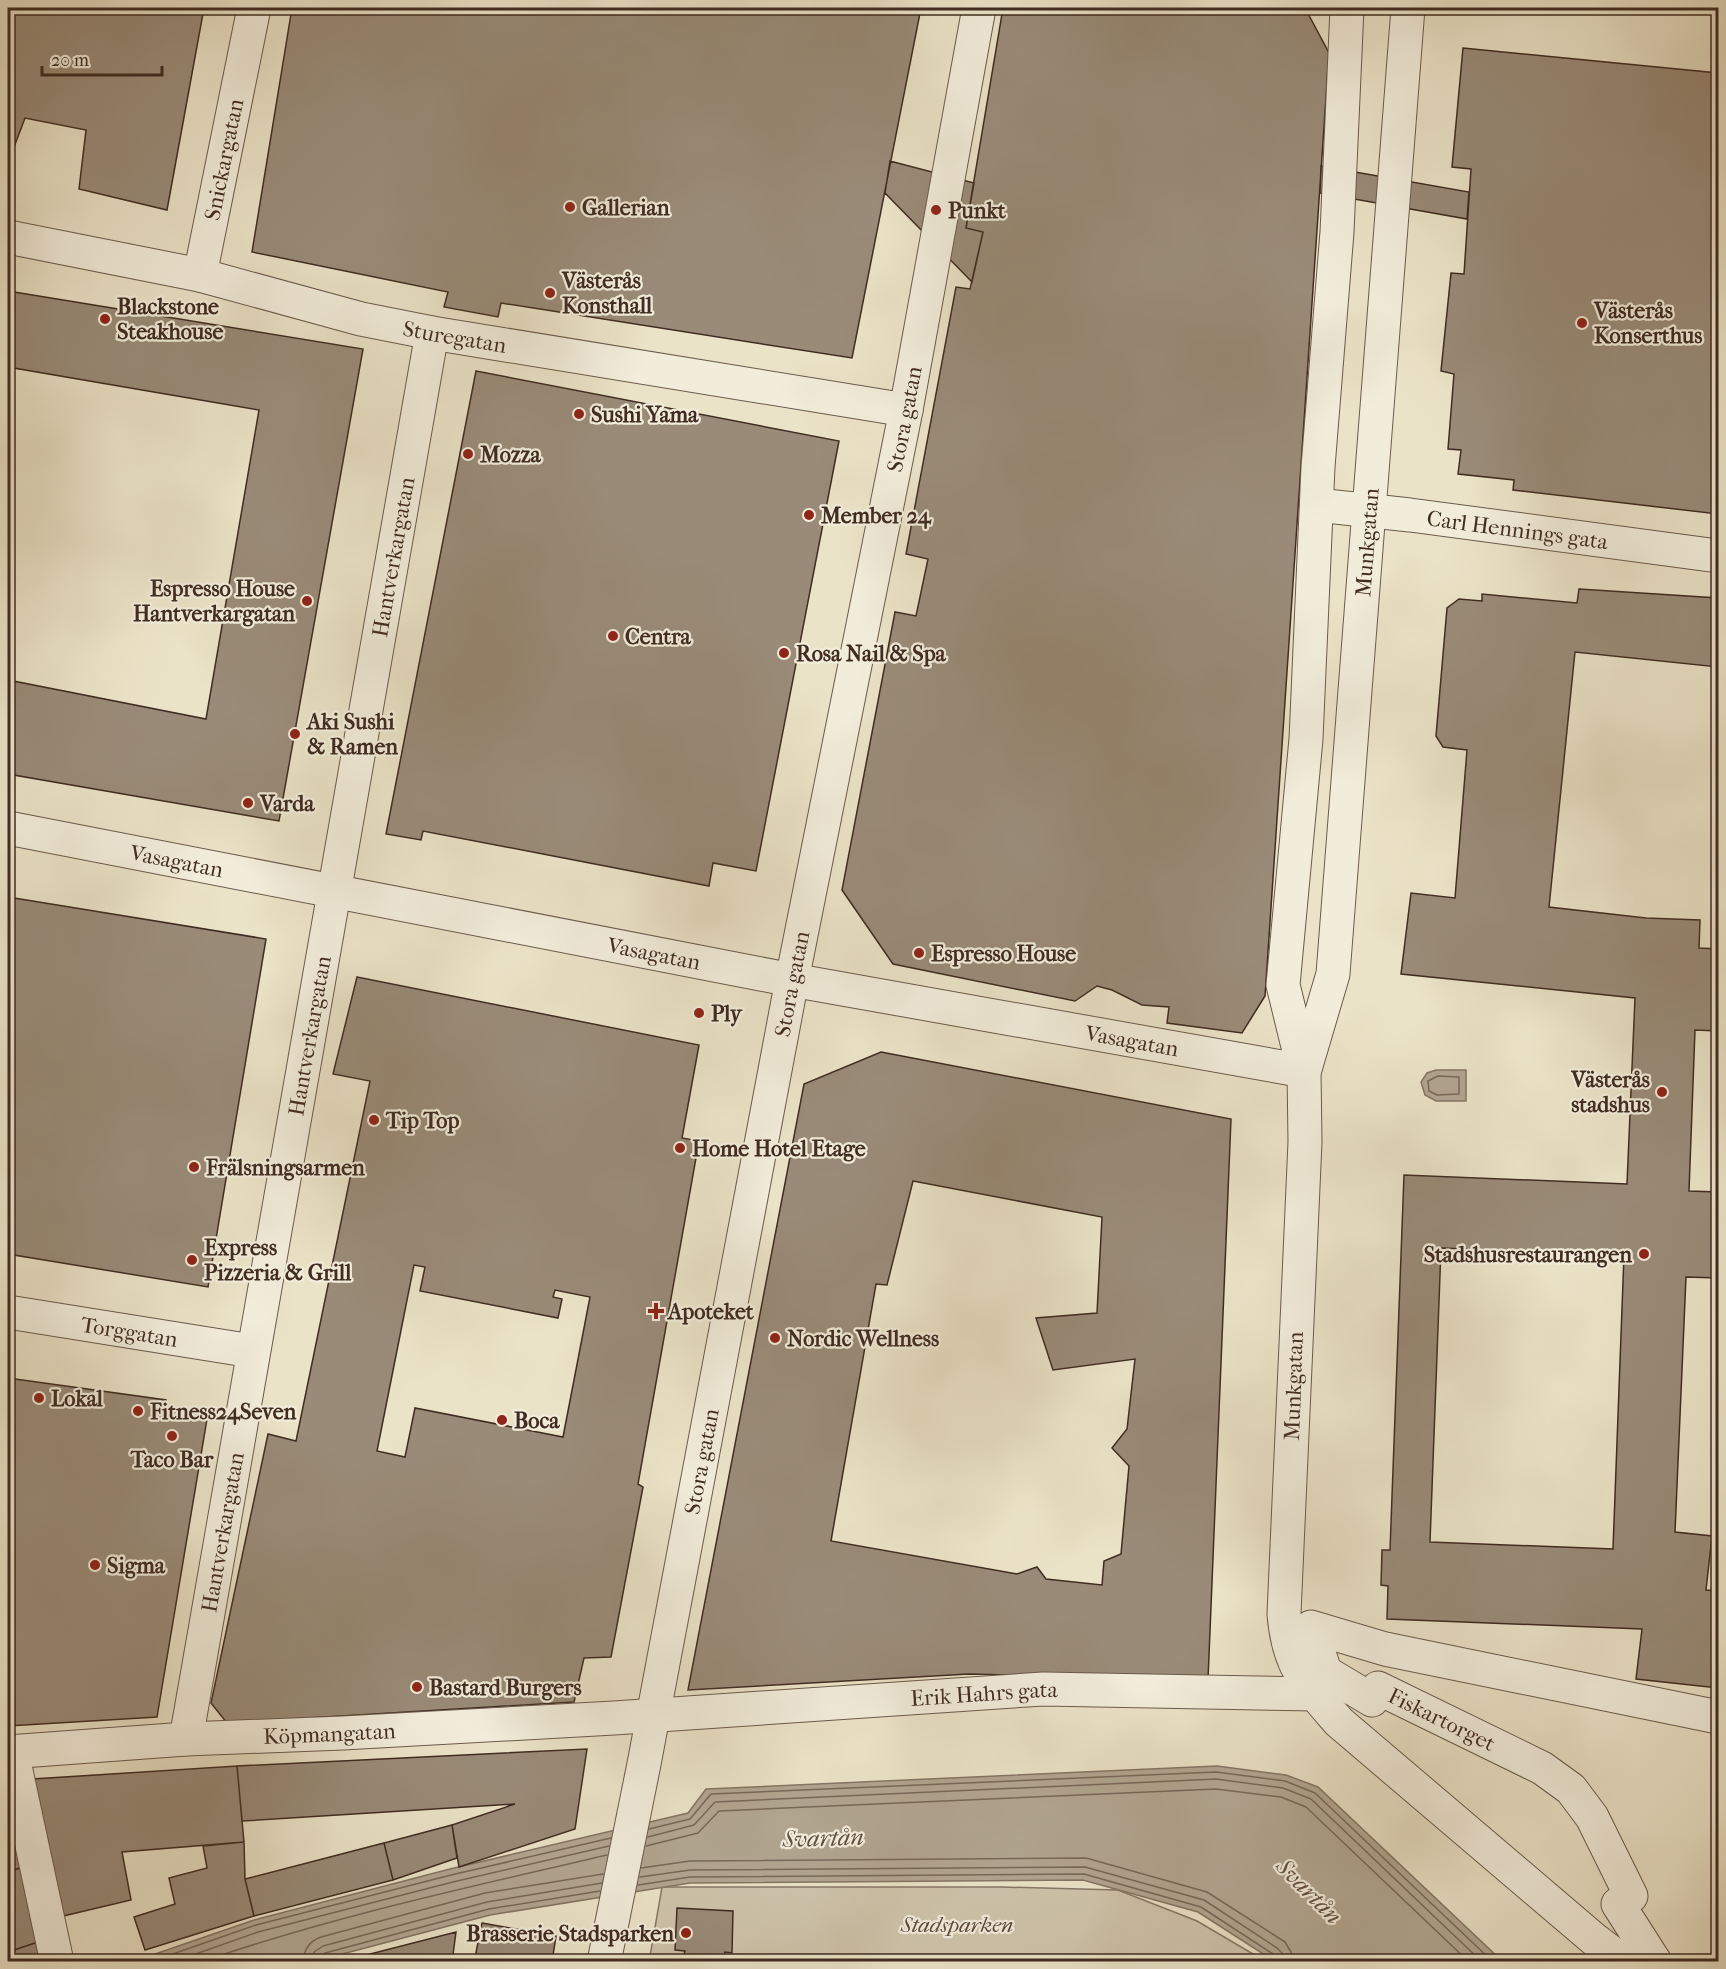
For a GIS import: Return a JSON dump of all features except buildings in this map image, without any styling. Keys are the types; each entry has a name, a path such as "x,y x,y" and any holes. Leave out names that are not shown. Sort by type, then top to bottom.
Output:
{"street":[{"name":"Snickargatan","path":"200,275 254,8"},
{"name":"Stora gatan","path":"604,1962 653,1716 792,980 906,410 979,8"},
{"name":"Munkgatan","path":"1315,1694 1295,1665 1286,1639 1284,1614 1305,1142 1304,1071 1283,985 1306,739 1318,467 1337,232 1347,8"},
{"name":"Munkgatan","path":"1304,1071 1332,974 1408,8"},
{"name":"Sturegatan","path":"8,237 200,275 361,319 432,333 906,410"},
{"name":"Hantverkargatan","path":"186,1738 432,333"},
{"name":"Carl Hennings gata","path":"1317,505 1719,556"},
{"name":"Vasagatan","path":"8,828 792,980 1304,1071"},
{"name":"Torggatan","path":"8,1312 252,1351"},
{"name":"Fiskartorget","path":"1655,1962 1618,1904 1631,1896 1592,1817 1571,1789 1542,1768 1437,1716 1378,1688 1372,1701 1325,1672 1311,1627 1385,1648 1719,1717"},
{"name":"Erik Hahrs gata","path":"653,1716 1043,1689 1315,1694"},
{"path":"1315,1694 1339,1722 1595,1940 1624,1962"},
{"name":"Köpmangatan","path":"10,1752 186,1738 343,1733 653,1716"},
{"path":"10,1752 57,1962"}],"green space":[{"name":"Stadsparken","path":"662,1887 1002,1887 1118,1890 1197,1921 1265,1961 649,1962"}],"water":[{"path":"1436,1070 1466,1070 1466,1101 1436,1101 1425,1095 1421,1082 1427,1073"},
{"name":"Svartån","path":"1217,1766 1286,1775 1318,1787 1502,1961 1274,1961 1198,1912 1083,1880 690,1883 490,1915 316,1961 132,1962 254,1920 450,1869 688,1813 706,1789"}],"place":[{"name":"Gallerian","path":"570,207"},
{"name":"Punkt","path":"936,210"},
{"name":"Västerås Konsthall","path":"550,293"},
{"name":"Blackstone Steakhouse","path":"105,319"},
{"name":"Västerås Konserthus","path":"1582,323"},
{"name":"Sushi Yama","path":"579,414"},
{"name":"Mozza","path":"468,454"},
{"name":"Member 24","path":"809,515"},
{"name":"Espresso House Hantverkargatan","path":"307,601"},
{"name":"Centra","path":"613,636"},
{"name":"Rosa Nail & Spa","path":"784,653"},
{"name":"Aki Sushi & Ramen","path":"295,734"},
{"name":"Varda","path":"248,803"},
{"name":"Espresso House","path":"919,953"},
{"name":"Ply","path":"699,1013"},
{"name":"Västerås stadshus","path":"1662,1092"},
{"name":"Tip Top","path":"374,1120"},
{"name":"Home Hotel Etage","path":"680,1148"},
{"name":"Frälsningsarmen","path":"194,1167"},
{"name":"Stadshusrestaurangen","path":"1644,1254"},
{"name":"Express Pizzeria & Grill","path":"192,1260"},
{"name":"Apoteket","path":"656,1311"},
{"name":"Nordic Wellness","path":"775,1338"},
{"name":"Lokal","path":"39,1398"},
{"name":"Fitness24Seven","path":"138,1411"},
{"name":"Boca","path":"502,1420"},
{"name":"Taco Bar","path":"172,1436"},
{"name":"Sigma","path":"95,1565"},
{"name":"Bastard Burgers","path":"417,1687"},
{"name":"Brasserie Stadsparken","path":"686,1933"}]}
